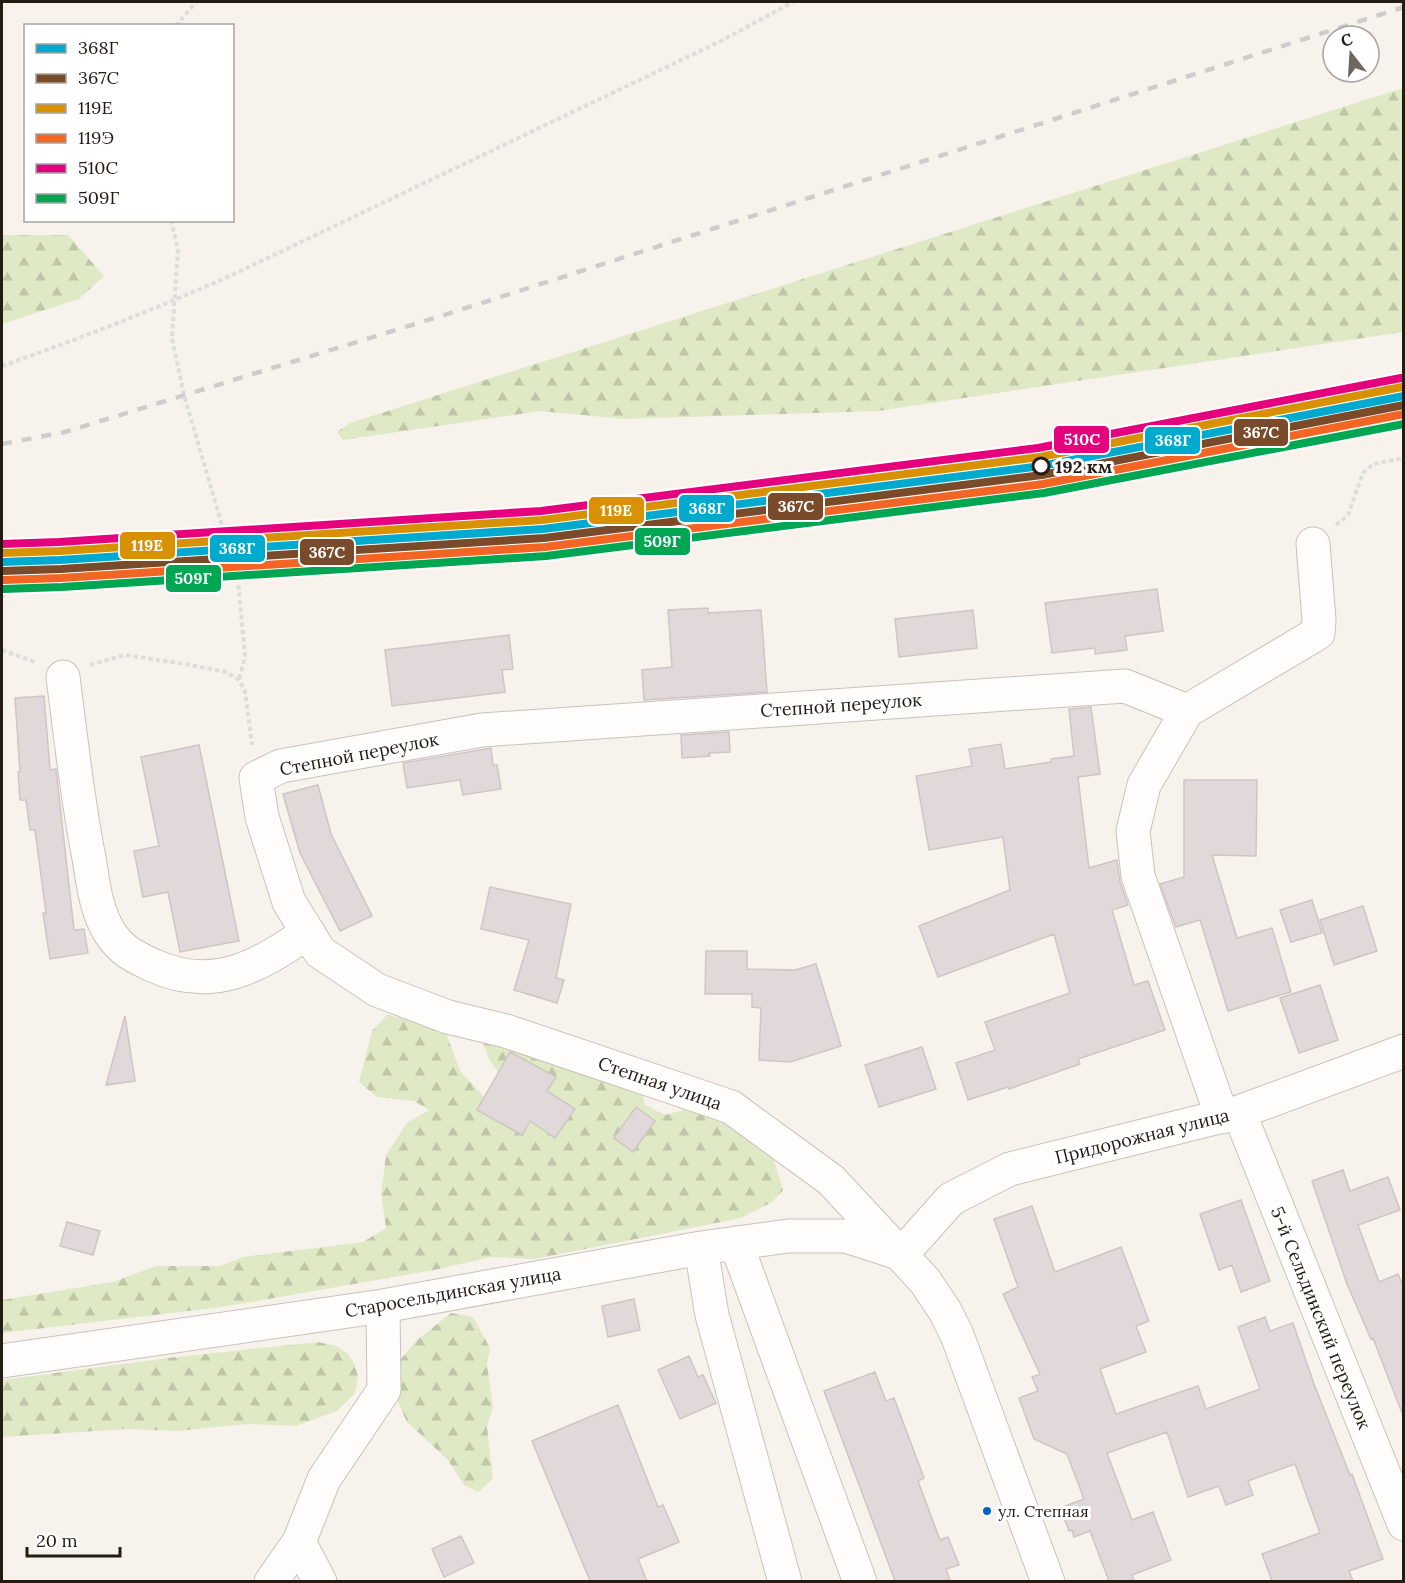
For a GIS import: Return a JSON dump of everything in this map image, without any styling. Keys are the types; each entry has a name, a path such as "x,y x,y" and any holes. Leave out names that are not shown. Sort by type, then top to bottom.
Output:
{"street":[{"path":"1187,711 1318,633 1319,620 1312,544"},
{"path":"63,677 81,817 97,905 110,932 127,954 168,973 207,978 237,973 273,957 308,933"},
{"name":"Степной переулок","path":"256,778 281,766 482,730 622,719 1125,687 1187,711"},
{"name":"5-й Сельдинский переулок","path":"1187,711 1144,785 1133,831 1138,876 1231,1115 1404,1524"},
{"name":"Степная улица","path":"256,778 262,817 289,902 320,952 377,990 448,1017 506,1031 731,1107 831,1180 926,1281 945,1311 957,1335 1048,1581"},
{"name":"Придорожная улица","path":"902,1254 951,1199 1010,1169 1231,1115 1404,1051"},
{"name":"Старосельдинская улица","path":"2,1361 383,1306 700,1248 788,1236 846,1236 902,1254"},
{"path":"736,1243 860,1581"},
{"path":"700,1248 712,1315 785,1581"},
{"path":"271,1581 300,1542 324,1479 384,1390 383,1306"},
{"path":"300,1542 320,1581"}],"path":[{"path":"178,24 196,2"},
{"path":"2,366 82,338 241,271 721,41 793,2"},
{"path":"171,222 178,249 172,338 178,370 238,580 245,656 239,680"},
{"path":"1312,544 1348,515 1363,473 1373,464 1404,458"},
{"path":"2,598 4,593"},
{"path":"63,677 82,667 126,655 226,672 239,680 246,697 256,778"}],"green space":[{"path":"1403,88 1403,332 878,411 623,419 541,411 343,440 337,432 350,423"},
{"path":"2,235 68,235 104,276 79,299 2,324"},
{"path":"387,1015 418,1021 445,1030 460,1071 487,1100 505,1081 490,1061 480,1035 640,1082 645,1105 665,1115 701,1105 709,1115 771,1151 783,1190 772,1202 741,1218 535,1259 492,1257 434,1270 222,1307 2,1333 2,1300 113,1282 156,1266 219,1266 243,1257 363,1242 386,1228 381,1194 386,1155 407,1123 429,1110 414,1101 377,1097 359,1082 372,1031"},
{"path":"451,1313 473,1317 490,1348 487,1365 493,1406 487,1427 493,1479 478,1492 464,1485 448,1460 407,1422 393,1391 396,1365 416,1341"},
{"path":"318,1342 336,1346 348,1354 355,1365 358,1377 355,1393 337,1411 296,1426 248,1424 177,1431 127,1429 2,1437 2,1380 168,1358"}],"building":[{"path":"1157,589 1163,631 1125,636 1127,650 1095,654 1095,648 1052,653 1045,603"},
{"path":"708,608 708,613 761,610 767,692 644,700 642,670 672,667 668,610"},
{"path":"973,610 977,648 899,657 895,619"},
{"path":"509,635 513,669 502,670 505,692 392,706 385,650"},
{"path":"44,696 50,770 56,769 74,930 84,929 88,953 50,959 35,830 30,830 26,800 20,800 15,698"},
{"path":"1091,707 1100,774 1078,777 1089,868 1117,860 1120,882 1128,905 1112,910 1134,985 1148,981 1165,1030 1078,1059 1080,1064 1009,1089 1008,1087 968,1100 956,1063 995,1050 985,1022 1070,993 1054,934 938,977 919,926 1010,890 1003,837 929,850 916,776 972,766 969,749 1001,744 1005,769 1074,756 1069,709"},
{"path":"729,732 730,752 682,758 681,735"},
{"path":"199,745 239,941 180,952 168,892 143,897 134,851 159,846 141,757"},
{"path":"491,748 493,765 497,765 501,789 463,795 460,780 407,788 403,763"},
{"path":"1184,780 1257,780 1256,856 1212,855 1237,938 1272,928 1291,992 1228,1011 1200,920 1176,927 1160,884 1184,877"},
{"path":"318,785 331,834 372,916 340,931 300,853 283,794"},
{"path":"490,887 571,904 556,978 564,980 557,1003 514,990 529,940 481,929"},
{"path":"1312,900 1322,933 1291,942 1280,910"},
{"path":"1363,906 1377,951 1334,965 1320,920"},
{"path":"706,951 747,951 747,969 795,970 816,964 841,1046 790,1062 759,1060 761,1008 752,1007 752,994 705,994"},
{"path":"1320,985 1338,1040 1299,1053 1280,998"},
{"path":"125,1016 135,1081 106,1085"},
{"path":"922,1047 936,1089 879,1107 865,1065"},
{"path":"510,1052 556,1077 547,1091 575,1109 555,1138 530,1121 522,1135 477,1110"},
{"path":"636,1107 655,1121 633,1152 614,1138"},
{"path":"1343,1170 1350,1191 1388,1177 1400,1210 1358,1225 1379,1282 1398,1274 1404,1288 1404,1412 1402,1413 1373,1338 1371,1339 1347,1284 1312,1181"},
{"path":"1241,1200 1270,1281 1241,1292 1232,1265 1219,1270 1200,1214"},
{"path":"1032,1206 1055,1272 1121,1247 1149,1321 1136,1326 1146,1352 1100,1369 1116,1414 1198,1386 1206,1409 1260,1389 1238,1327 1265,1317 1270,1331 1293,1323 1314,1384 1350,1475 1352,1474 1383,1559 1349,1571 1353,1581 1272,1581 1262,1554 1320,1533 1295,1464 1248,1481 1253,1495 1226,1505 1219,1486 1188,1497 1167,1432 1107,1453 1132,1520 1153,1512 1171,1560 1132,1575 1134,1581 1109,1581 1090,1531 1074,1537 1072,1530 1069,1531 1060,1508 1084,1499 1067,1454 1034,1439 1019,1398 1038,1391 1032,1377 1040,1374 1003,1294 1018,1287 994,1219"},
{"path":"67,1222 100,1231 93,1255 60,1246"},
{"path":"634,1299 640,1330 608,1337 602,1306"},
{"path":"689,1356 698,1377 703,1375 716,1403 680,1419 658,1370"},
{"path":"875,1372 886,1401 894,1398 924,1478 918,1481 940,1540 948,1537 959,1565 946,1569 950,1581 895,1581 824,1391"},
{"path":"618,1405 658,1507 663,1505 679,1542 638,1559 647,1581 590,1581 532,1441"},
{"path":"461,1536 474,1563 444,1577 432,1549"}],"railway":[{"path":"2,444 65,432 441,316 1404,7"}],"transit line":[{"name":"510С","path":"2,544 541,511 1038,448 1401,378"},
{"name":"119Е","path":"2,553 542,520 1040,457 1402,387"},
{"name":"368Г","path":"2,562 543,529 1041,466 1404,396"},
{"name":"367С","path":"2,571 544,538 1042,475 1404,405"},
{"name":"119Э","path":"3,580 545,547 1043,484 1404,414"},
{"name":"509Г","path":"3,589 546,556 1044,493 1404,424"}],"place":[{"name":"192 км","path":"1041,466"},
{"name":"ул. Степная","path":"987,1511"}]}
